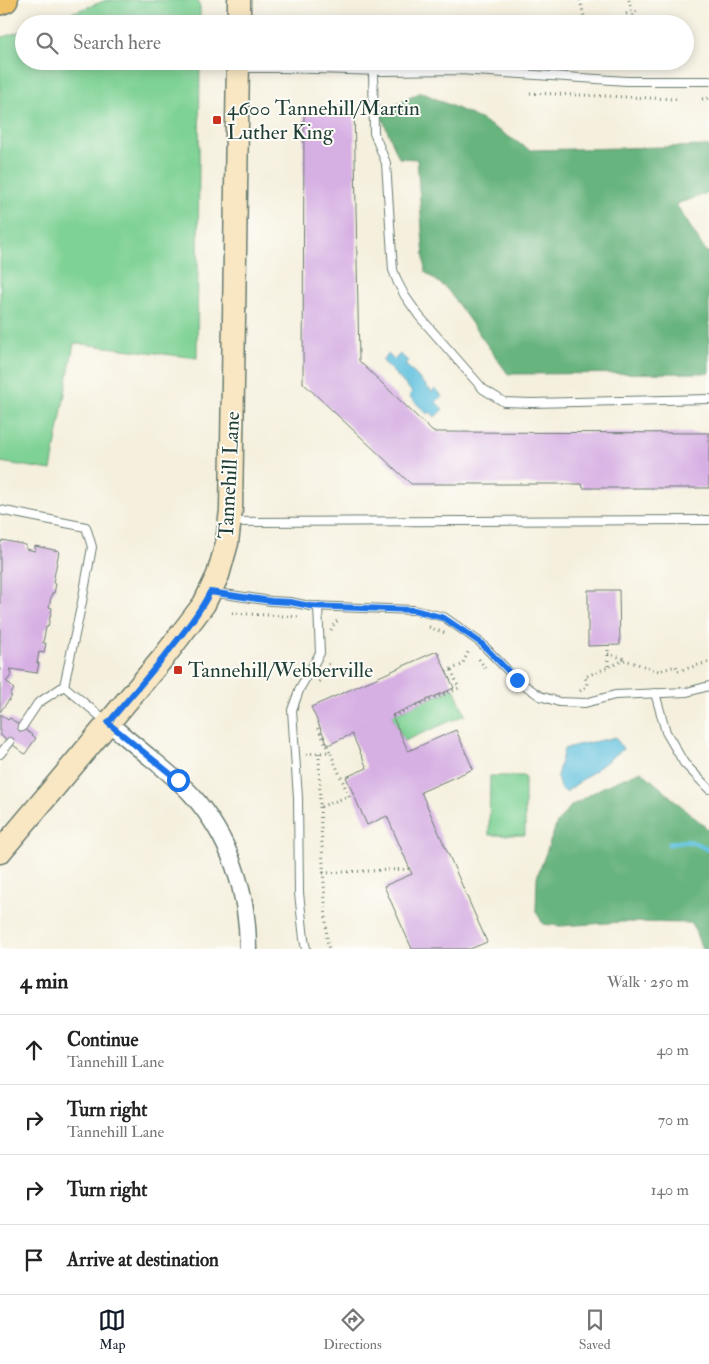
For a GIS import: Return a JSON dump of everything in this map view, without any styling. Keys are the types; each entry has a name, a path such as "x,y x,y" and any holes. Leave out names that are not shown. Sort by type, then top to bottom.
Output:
{"main road":[{"path":"0,2 5,0"}],"street":[{"path":"239,0 239,15"},
{"name":"Tannehill Lane","path":"0,852 164,658 204,604 218,575 225,551 230,522 238,70"},
{"path":"108,723 178,780 196,800 217,829 230,855 242,889 246,910 248,949"}],"lane":[{"path":"342,70 460,70 627,81 709,81"},
{"path":"373,71 374,133 386,163 393,270 405,296 420,316 483,389 504,402 709,399"},
{"path":"0,510 86,526 92,546 64,686 38,703 22,727"},
{"path":"230,522 709,520"},
{"path":"210,592 318,606 414,610 444,618 481,643 517,680 540,696 559,702 584,703 615,695 687,692 709,686"},
{"path":"306,949 299,893 298,798 292,710 300,688 320,653 318,606"},
{"path":"64,686 108,723"},
{"path":"655,693 666,732 684,763 709,789"},
{"path":"0,754 10,742"}],"path":[{"path":"580,0 584,15"},
{"path":"629,0 633,15"},
{"path":"626,14 638,11"},
{"path":"530,93 676,99"},
{"path":"702,99 709,98"},
{"path":"232,613 306,618"},
{"path":"331,632 334,624 340,618 348,619"},
{"path":"428,627 450,636"},
{"path":"608,645 608,667"},
{"path":"465,646 475,655 487,671"},
{"path":"446,672 462,665 469,650"},
{"path":"608,654 659,671 676,666 678,672 709,662"},
{"path":"575,692 586,687 585,677 626,660"},
{"path":"316,686 327,670 329,661"},
{"path":"393,716 459,688 451,670"},
{"path":"319,725 346,783 349,796 320,807"},
{"path":"306,745 306,754 330,752"},
{"path":"318,753 327,940 330,949"},
{"path":"324,873 410,869"}],"green space":[{"path":"107,0 198,0 200,7 200,15 66,15"},
{"path":"15,33 15,70 200,70 197,358 74,343 51,470 0,462 0,38"},
{"path":"421,92 480,119 530,150 709,146 709,193 676,204 706,252 709,252 709,373 508,374 447,289 425,272 417,159 399,158 380,113"},
{"path":"454,688 465,715 404,741 392,715"},
{"path":"641,771 709,830 709,949 702,949 692,923 622,922 560,926 543,924 536,911 537,877 557,823 571,806 601,788"},
{"path":"490,776 525,776 525,835 489,835"}],"water":[{"path":"388,354 394,360 400,354 408,361 405,364 432,392 435,389 442,396 436,402 443,409 435,417 430,412 427,414 409,396 412,392 382,360"},
{"path":"615,737 623,749 566,792 560,788 557,776 564,749"}],"building":[{"path":"354,106 359,361 433,432 709,433 709,488 583,488 582,484 411,484 303,383 304,109"},
{"path":"2,540 26,545 26,549 35,551 35,546 59,551 53,583 56,584 49,607 52,608 43,643 46,643 44,653 39,652 37,673 10,669 12,674 6,681 14,689 10,695 12,696 0,712 0,542"},
{"path":"588,590 619,590 620,645 588,646"},
{"path":"437,651 454,688 392,715 408,751 456,730 473,769 421,792 487,942 470,949 412,949 384,886 412,874 387,816 367,825 346,777 367,768 352,734 328,745 311,707"},
{"path":"0,714 8,720 10,718 36,738 25,754 0,735"}],"waterway":[{"path":"669,844 690,842 709,850"}],"place":[{"name":"4600 Tannehill/Martin Luther King","path":"217,120"},
{"name":"Tannehill/Webberville","path":"178,670"}],"route":[{"path":"178,780 108,723 186,630 210,592 310,606 414,610 444,618 481,643 517,680"}]}
